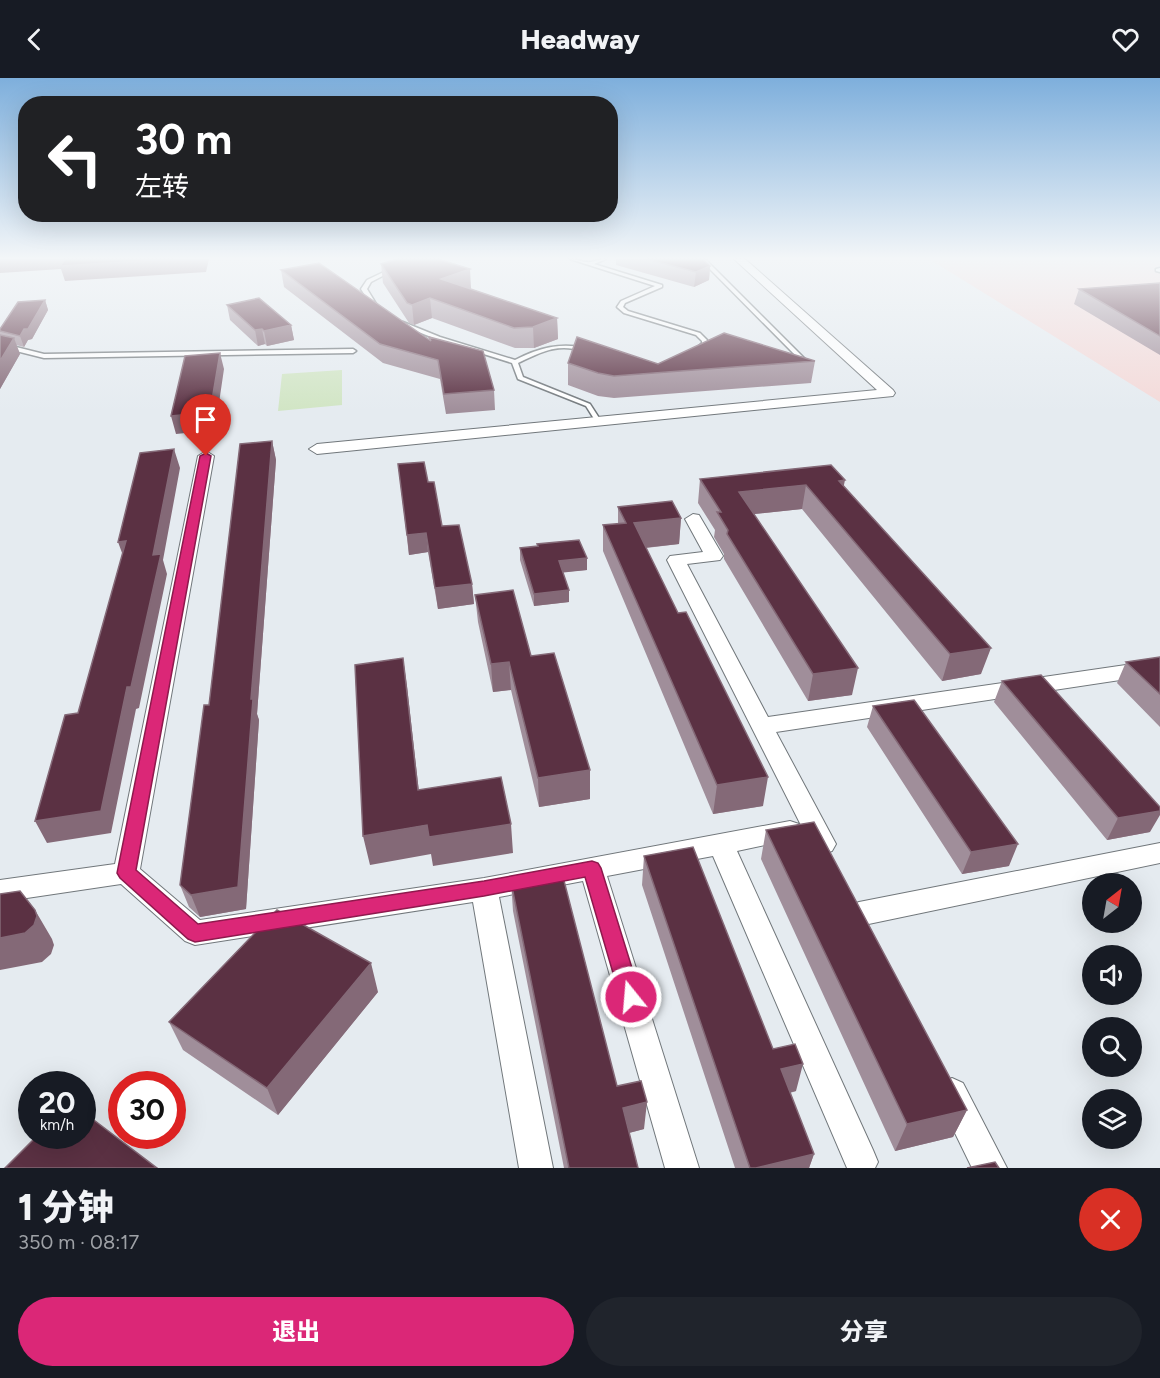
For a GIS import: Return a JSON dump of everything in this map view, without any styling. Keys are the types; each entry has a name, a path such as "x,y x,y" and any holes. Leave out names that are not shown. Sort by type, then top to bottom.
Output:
{"street":[{"path":"317,449 888,393 796,310"},
{"path":"126,873 206,456"},
{"path":"693,519 714,556 676,560 834,865"},
{"path":"762,726 1159,668"},
{"path":"0,891 126,873 195,933 484,888 814,826"},
{"path":"721,844 861,1162"},
{"path":"859,914 1160,853"},
{"path":"592,868 682,1168"},
{"path":"484,888 536,1168"},
{"path":"941,1073 990,1168"}],"lane":[{"path":"377,310 384,314"},
{"path":"623,310 703,337 705,344 693,352"},
{"path":"753,310 804,361"},
{"path":"393,320 438,338 515,362 540,350 557,346 576,347 591,352"},
{"path":"0,345 44,356 353,351"},
{"path":"515,362 520,378 588,405 598,421"}],"shaded area":[{"path":"1011,310 1160,310 1160,402"}],"green space":[{"path":"342,370 342,405 278,411 282,374"}],"building":[{"path":"13,310 39,310 28,329 24,329 20,336 0,331"},
{"path":"232,310 273,310 291,325 264,331 255,330"},
{"path":"334,310 386,310 431,341 429,337 483,351 494,390 444,394 438,360 380,344"},
{"path":"463,310 533,310 557,318 533,327 514,328"},
{"path":"1115,310 1160,310 1160,336"},
{"path":"724,333 815,361 614,376 568,363 577,337 658,364"},
{"path":"0,335 14,338 0,361"},
{"path":"220,353 210,412 171,416 185,356"},
{"path":"272,441 238,887 191,895 180,885 204,705 209,705 240,444"},
{"path":"174,449 153,555 161,554 131,687 127,687 101,811 35,821 65,715 78,713 126,541 118,542 140,453"},
{"path":"424,462 428,482 434,482 442,526 459,525 472,584 435,588 426,533 407,535 398,464"},
{"path":"831,465 845,480 839,481 991,648 950,654 806,485 739,492 858,668 813,674 727,534 728,530 717,512 721,512 700,479"},
{"path":"672,501 681,518 634,523 678,613 686,612 768,777 717,785 603,525 626,523 618,507"},
{"path":"579,540 587,558 559,561 569,590 534,594 520,548"},
{"path":"513,590 531,656 554,653 590,770 538,778 509,662 491,664 475,595"},
{"path":"1160,657 1160,694 1126,662"},
{"path":"403,658 418,790 501,777 511,824 429,837 427,825 363,836 355,665"},
{"path":"1041,675 1160,807 1160,811 1118,818 1002,681"},
{"path":"914,700 1018,844 971,852 873,706"},
{"path":"814,822 967,1110 907,1124 766,830"},
{"path":"693,847 773,1049 795,1044 803,1064 781,1069 814,1154 750,1168 644,856"},
{"path":"562,873 617,1086 641,1081 647,1102 623,1108 638,1168 569,1168 511,882"},
{"path":"20,891 35,910 37,916 34,925 25,933 0,938 0,894"},
{"path":"277,910 371,963 267,1088 169,1022"},
{"path":"96,1122 108,1131 108,1149 132,1149 157,1168 5,1168 24,1149 96,1149"},
{"path":"995,1162 999,1168 967,1168"}],"route":[{"path":"206,456 126,873 195,933 484,888 592,868 631,997"}]}
